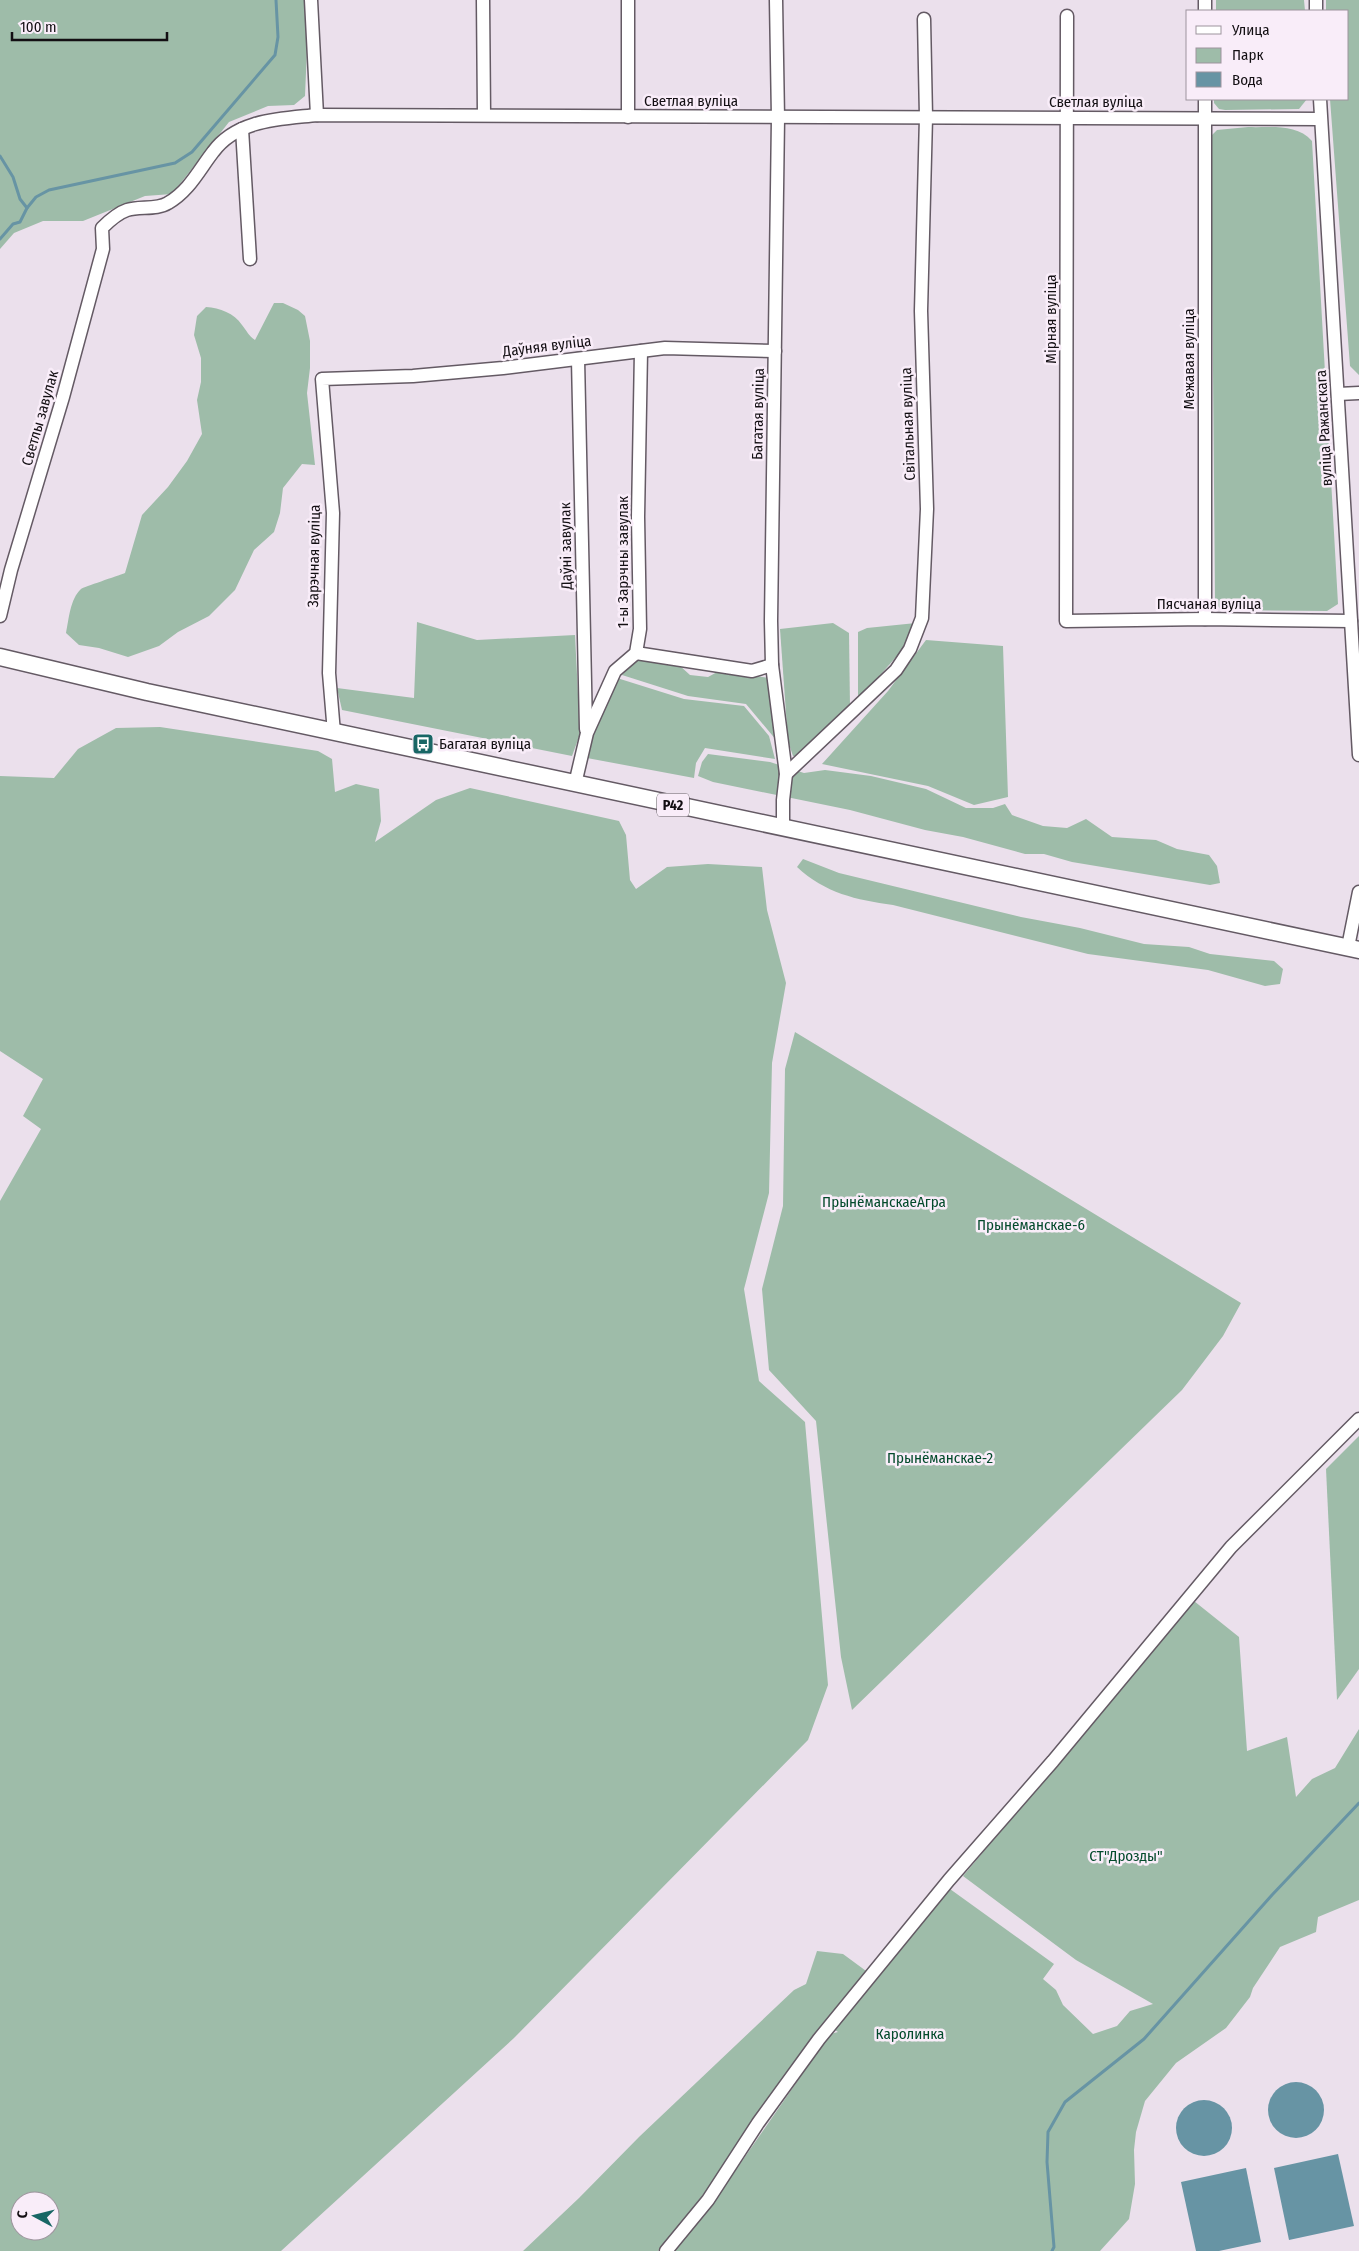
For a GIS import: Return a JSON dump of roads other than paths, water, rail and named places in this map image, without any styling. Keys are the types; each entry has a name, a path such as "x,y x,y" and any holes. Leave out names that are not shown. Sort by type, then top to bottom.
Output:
{"main road":[{"name":"Р42","path":"0,657 334,733 1353,948"}],"street":[{"path":"311,0 318,115"},
{"path":"482,0 484,114"},
{"path":"628,0 628,117"},
{"name":"Багатая вуліца","path":"776,0 778,118 771,621 772,665 786,774 782,800 783,827"},
{"name":"Мірная вуліца","path":"1066,621 1067,16"},
{"name":"Світальная вуліца","path":"786,774 896,670 910,649 922,618 926,510 921,311 926,117 924,19"},
{"name":"Межавая вуліца","path":"1205,100 1206,619"},
{"name":"вуліца Ражанскага","path":"1320,100 1359,755"},
{"name":"Светлая вуліца","path":"102,228 127,210 166,205 185,191 214,150 229,135 267,120 318,115 484,114 778,118 1320,119"},
{"path":"242,129 250,259"},
{"name":"Светлы завулак","path":"0,616 103,250 102,228"},
{"name":"Даўняя вуліца","path":"322,379 423,375 503,368 666,348 775,351"},
{"name":"1-ы Зарэчны завулак","path":"636,653 640,629 638,516 641,410 640,351"},
{"name":"Даўні завулак","path":"578,359 586,733"},
{"name":"Зарэчная вуліца","path":"322,379 332,513 329,664 334,733"},
{"path":"1338,394 1359,393"},
{"name":"Пясчаная вуліца","path":"1066,621 1206,619 1351,621"},
{"path":"575,784 586,733 615,670 636,653 752,671 772,665"},
{"path":"1353,948 1359,892"},
{"path":"666,2251 708,2200 758,2124 819,2039 949,1880 1053,1761 1231,1547 1359,1419"}],"water":[{"path":"1291,2082 1301,2082 1316,2090 1322,2099 1324,2110 1322,2121 1316,2130 1301,2138 1291,2138 1280,2133 1273,2126 1268,2115 1268,2105 1273,2094 1280,2087"},
{"path":"1199,2100 1209,2100 1224,2108 1230,2117 1232,2128 1230,2139 1224,2148 1209,2156 1199,2156 1188,2151 1181,2144 1176,2133 1176,2123 1181,2112 1188,2105"},
{"path":"1338,2154 1354,2226 1289,2240 1274,2168"},
{"path":"1246,2168 1261,2242 1219,2251 1196,2251 1181,2182"}],"waterway":[{"path":"27,208 36,197 49,190 175,163 192,152 275,55 278,37 276,0"},
{"path":"0,156 13,177 20,199 27,208 20,222 13,224 0,239"},
{"path":"1052,2251 1054,2247 1047,2162 1048,2132 1065,2102 1144,2039 1272,1895 1359,1803"}],"place":[{"name":"Багатая вуліца","path":"423,744"}],"park label":[{"name":"ПрынёманскаеАгра","path":"884,1202"},
{"name":"Прынёманскае-6","path":"1031,1225"},
{"name":"Прынёманскае-2","path":"940,1458"},
{"name":"СТ\"Дрозды\"","path":"1126,1856"},
{"name":"Каролинка","path":"910,2034"}]}
